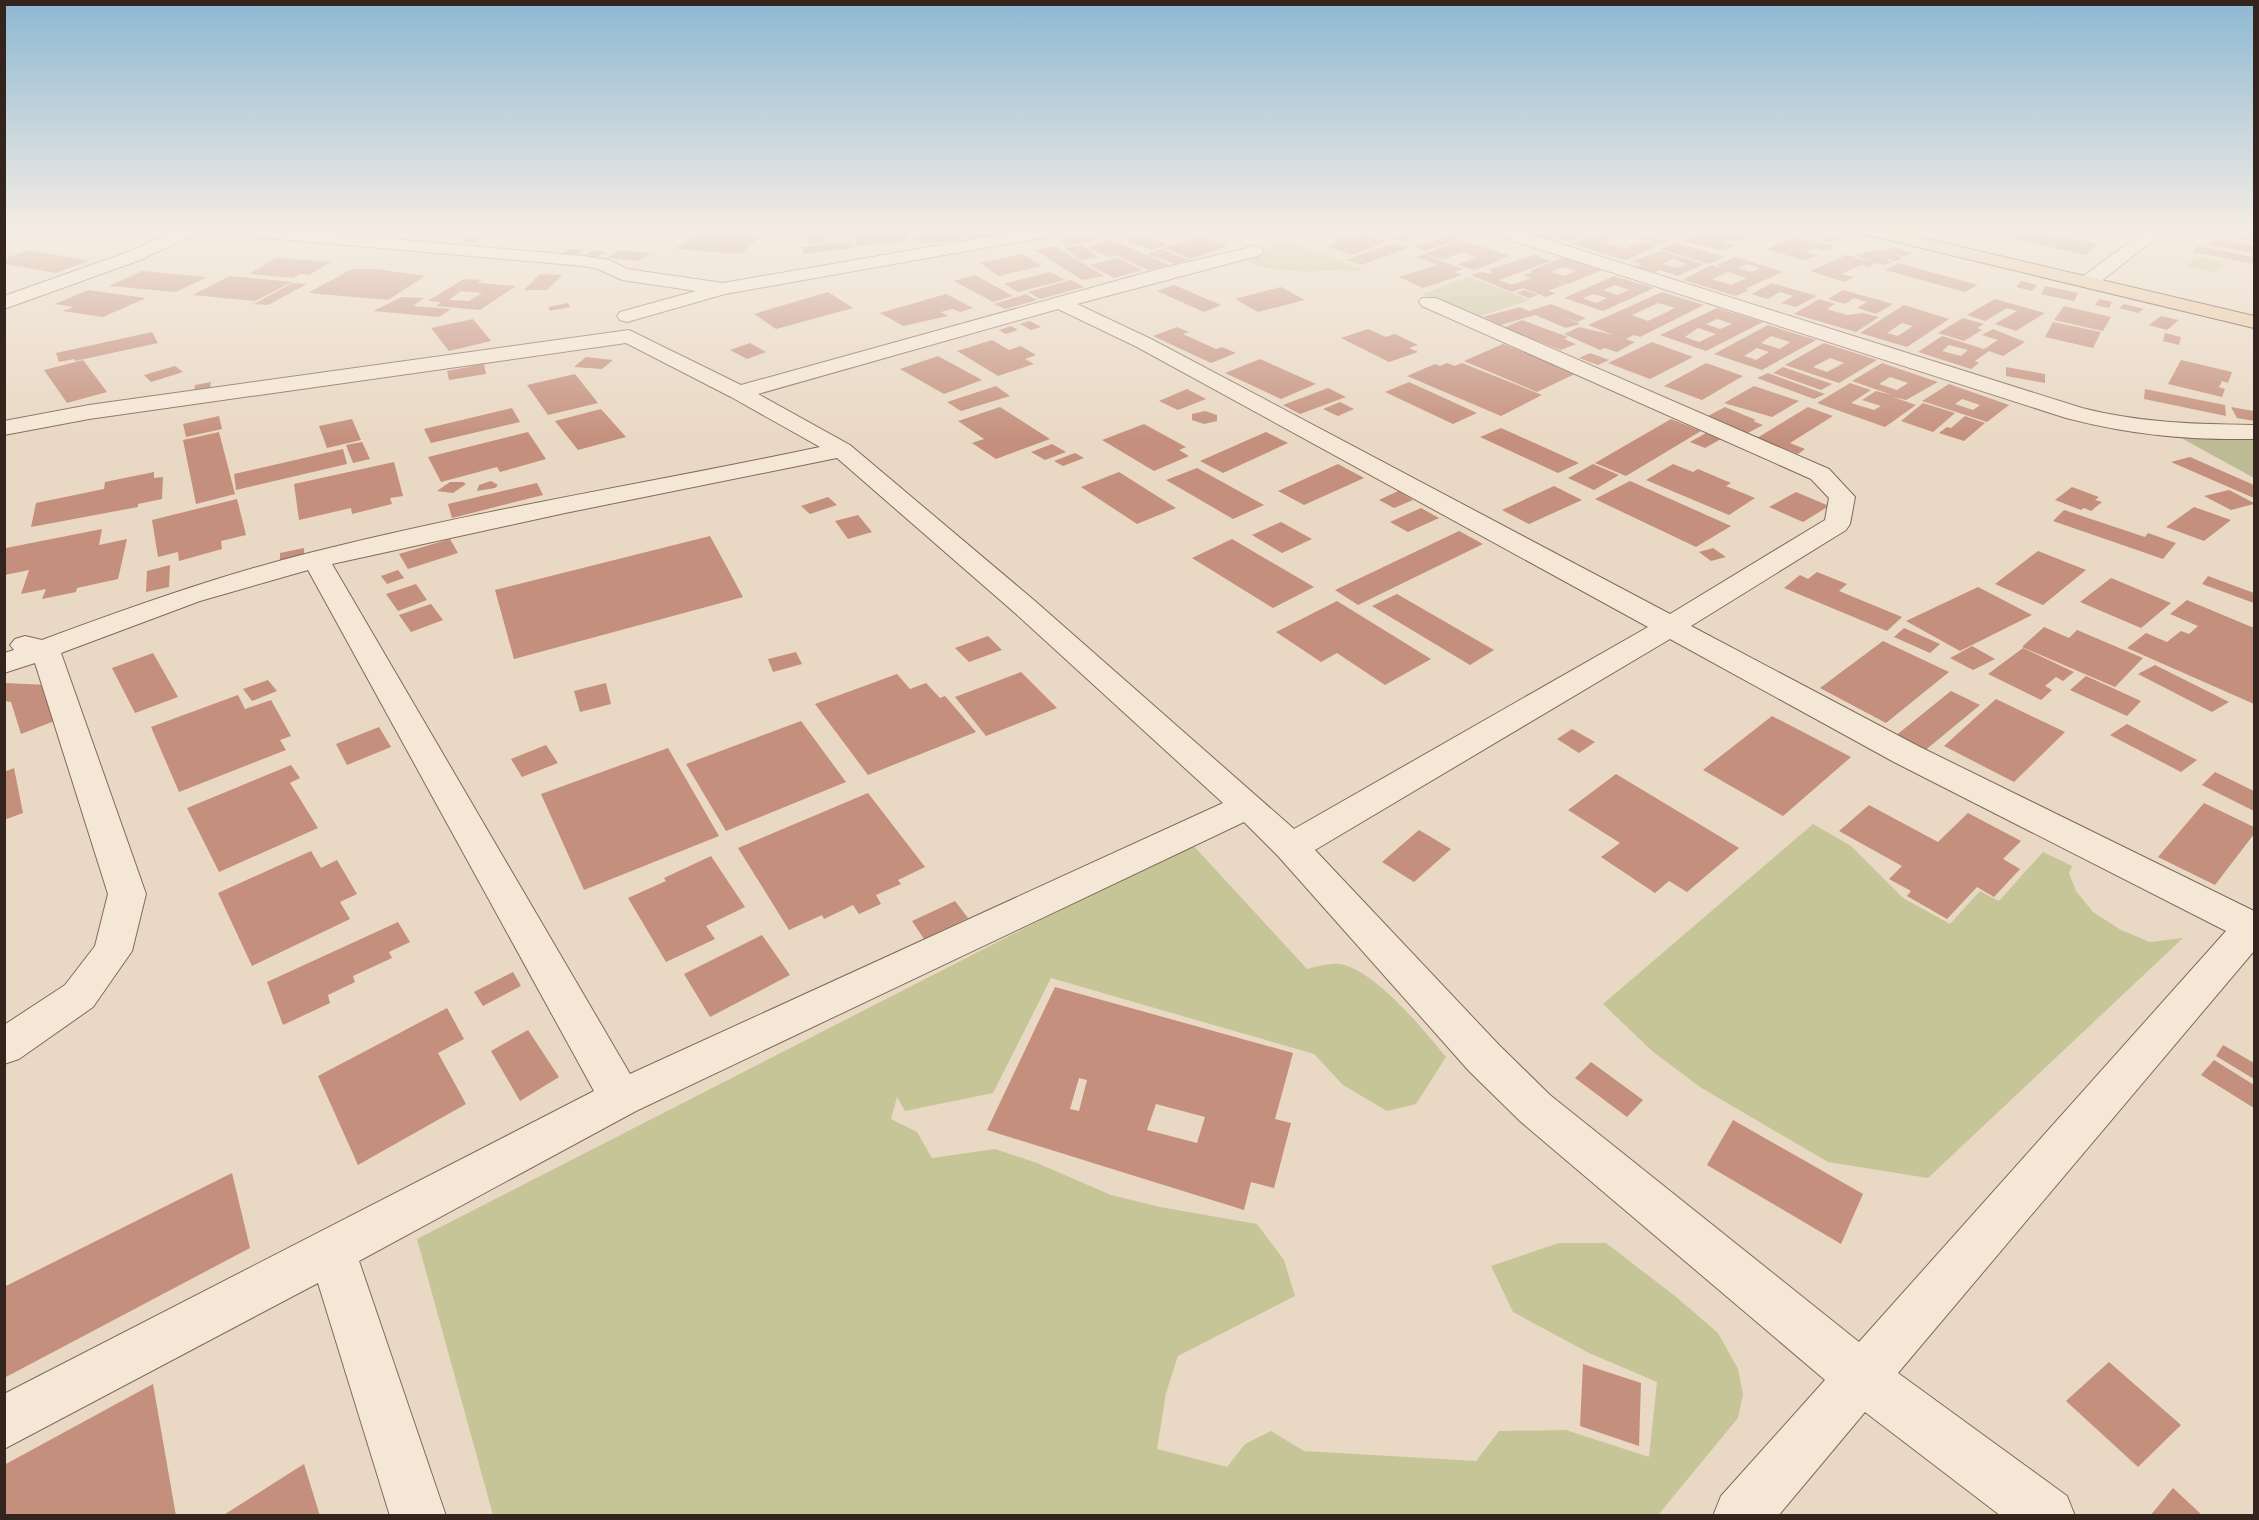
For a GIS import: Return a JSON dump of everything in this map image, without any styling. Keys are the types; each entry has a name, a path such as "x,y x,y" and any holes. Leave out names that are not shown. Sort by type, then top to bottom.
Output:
{"main road":[{"path":"2161,299 2254,322"}],"street":[{"path":"625,299 628,326"},
{"path":"4,428 89,412 628,326 697,299"},
{"path":"739,392 1075,299"},
{"path":"1715,299 2074,413 2121,425 2167,430 2254,432"},
{"path":"1291,847 1669,627 1837,524 1842,497 1820,474 1429,302"},
{"path":"1060,303 1144,344 1906,754 2254,926 1741,1515"},
{"path":"628,326 842,450 1025,608 1248,806 1291,847 1484,1058 1535,1108 1860,1376 2047,1515"},
{"path":"4,664 190,595 316,559 842,450"},
{"path":"316,559 621,1098"},
{"path":"4,641 45,649"},
{"path":"4,1047 79,996 113,951 127,894 45,649"},
{"path":"4,1424 621,1098 1248,806"},
{"path":"332,1252 418,1515"}],"green space":[{"path":"1434,299 1531,300 1477,317"},
{"path":"2174,434 2254,436 2254,478"},
{"path":"1813,824 1851,846 1903,898 1950,924 1980,891 1999,901 2043,852 2072,866 2069,873 2076,891 2093,912 2121,930 2150,942 2183,938 1928,1178 1828,1162 1700,1087 1652,1051 1603,1004"},
{"path":"1191,843 1307,969 1339,964 1367,976 1397,1002 1425,1032 1446,1057 1416,1104 1387,1111 1343,1085 1314,1054 1051,978 993,1093 905,1111 897,1097 891,1119 917,1132 932,1158 995,1149 1037,1163 1111,1195 1160,1207 1257,1224 1284,1260 1295,1296 1178,1356 1166,1393 1157,1449 1227,1467 1245,1444 1271,1431 1304,1451 1476,1461 1499,1431 1566,1430 1649,1457 1657,1382 1589,1353 1513,1312 1491,1266 1559,1243 1606,1243 1675,1296 1718,1333 1738,1369 1743,1395 1738,1418 1658,1515 493,1515 417,1239"}],"building":[{"path":"67,299 144,299 103,317 62,311 74,307 55,304"},
{"path":"233,299 259,299 255,301"},
{"path":"263,299 279,299 268,305 254,304"},
{"path":"398,299 423,299 413,306 451,309 439,317 373,311"},
{"path":"431,299 469,301 472,299 497,299 480,310 436,306 441,302 428,301"},
{"path":"805,299 839,299 853,308 776,329 754,314"},
{"path":"929,299 956,299 973,308 960,312 953,309 941,312 948,316 903,326 880,313"},
{"path":"987,299 1003,299 993,302"},
{"path":"1010,299 1037,300 1005,309 994,304"},
{"path":"1175,299 1207,299 1221,305 1204,312"},
{"path":"1235,299 1303,299 1305,300 1258,312"},
{"path":"1567,299 1585,299 1596,303 1605,299 1630,299 1603,311"},
{"path":"1646,299 1684,299 1704,305 1640,337 1634,335 1626,339 1635,342 1617,352 1604,348 1600,350 1564,334 1579,327 1613,335 1588,325","holes":["1658,303 1675,308 1648,321 1632,315"]},
{"path":"1788,299 1811,299 1796,307 1781,303"},
{"path":"1819,299 1835,304 1827,309 1847,315 1863,313 1879,317 1856,332 1794,314"},
{"path":"1828,299 1853,299 1845,304"},
{"path":"1857,299 1875,299 1893,304 1876,314 1857,308 1867,302"},
{"path":"1995,299 2045,313 2016,331 1995,324 2017,311 2007,308 1985,321 1967,315"},
{"path":"2099,299 2112,302 2109,308 2095,305"},
{"path":"568,303 570,307 550,311 548,307"},
{"path":"1551,304 1586,318 1577,322 1553,312 1580,324 1566,328 1535,315 1501,325 1483,317 1520,307 1529,311"},
{"path":"2124,304 2144,309 2138,313 2119,308"},
{"path":"1904,305 1949,319 1907,347 1860,333","holes":["1902,323 1913,326 1898,336 1887,333"]},
{"path":"2064,306 2111,317 2103,331 2054,320"},
{"path":"1717,308 1763,322 1706,351 1660,335","holes":["1717,319 1732,324 1720,329 1706,324","1698,328 1716,334 1699,342 1685,337"]},
{"path":"2161,316 2179,320 2167,330 2149,325"},
{"path":"1963,318 1984,324 1977,328 1982,330 1964,341 1938,333"},
{"path":"473,319 491,341 449,351 431,328"},
{"path":"1522,320 1568,337 1564,339 1576,344 1561,350 1503,328"},
{"path":"1030,321 1041,327 1031,330 1020,324"},
{"path":"2053,322 2101,332 2093,348 2045,337"},
{"path":"1768,325 1816,340 1762,370 1714,354","holes":["1771,336 1790,342 1780,349 1761,343","1757,348 1769,352 1756,360 1744,356"]},
{"path":"1011,326 1018,330 1006,334 999,330"},
{"path":"1177,327 1189,332 1183,334 1216,349 1222,347 1236,353 1211,363 1153,336"},
{"path":"1368,329 1386,337 1395,334 1418,345 1409,348 1418,352 1389,362 1341,338"},
{"path":"1993,329 2025,342 2003,356 1989,351 1975,361 1979,363 1971,369 1918,352 1942,336 1984,349 1998,340 1982,335","holes":["1949,345 1968,350 1961,356 1942,351"]},
{"path":"152,332 158,343 75,361 74,359 59,362 56,353"},
{"path":"2165,333 2181,337 2179,345 2163,341"},
{"path":"992,340 1009,350 1021,346 1036,355 1025,359 1034,364 998,376 957,351"},
{"path":"1652,342 1693,357 1650,379 1608,363"},
{"path":"750,343 766,352 747,359 730,350"},
{"path":"1824,343 1877,360 1839,383 1785,365","holes":["1830,358 1844,363 1827,372 1813,367"]},
{"path":"1503,344 1577,373 1537,392 1464,361"},
{"path":"1590,353 1609,360 1598,365 1579,358"},
{"path":"938,356 982,380 944,394 900,369"},
{"path":"586,357 613,360 602,369 574,367"},
{"path":"1260,359 1316,384 1281,399 1225,373"},
{"path":"83,360 107,392 67,403 44,370"},
{"path":"2181,360 2232,372 2228,383 2222,381 2219,387 2225,389 2222,397 2168,384"},
{"path":"1447,363 1455,366 1462,363 1542,395 1501,416 1407,376 1435,364 1440,366"},
{"path":"1706,363 1743,376 1702,400 1664,386"},
{"path":"1882,363 1938,382 1906,400 1893,397 1916,405 1885,427 1817,403 1850,383 1871,390 1851,403 1874,410 1881,406 1862,400 1876,391 1892,395 1852,381","holes":["1890,377 1908,383 1897,390 1879,384"]},
{"path":"484,364 486,374 449,380 447,371"},
{"path":"175,366 183,372 151,382 144,375"},
{"path":"1783,367 1832,384 1821,390 1773,373"},
{"path":"2006,367 2045,374 2045,383 2006,376"},
{"path":"1768,373 1825,394 1814,399 1757,378"},
{"path":"575,374 598,403 548,415 527,385"},
{"path":"211,382 210,389 194,392 195,385"},
{"path":"1409,382 1477,413 1453,424 1385,392"},
{"path":"1949,384 2009,405 1987,422 1922,401","holes":["1962,399 1980,405 1973,410 1955,404"]},
{"path":"996,386 1010,396 961,411 947,402"},
{"path":"1754,386 1799,401 1772,417 1724,403"},
{"path":"1328,388 1346,397 1300,414 1283,405"},
{"path":"1187,389 1206,399 1178,410 1159,401"},
{"path":"2145,389 2225,405 2226,416 2144,399"},
{"path":"1340,402 1354,409 1338,416 1323,409"},
{"path":"1923,403 1955,413 1933,432 1901,421"},
{"path":"1000,407 1050,439 996,459 972,443 984,439 958,421"},
{"path":"1725,407 1763,425 1742,436 1702,419"},
{"path":"1808,407 1833,416 1790,443 1805,449 1798,454 1757,438"},
{"path":"2231,407 2254,411 2254,421 2237,418"},
{"path":"512,408 520,422 431,443 424,429"},
{"path":"601,409 626,437 578,450 555,421"},
{"path":"1205,411 1217,415 1217,421 1204,424 1192,420 1192,414"},
{"path":"219,416 222,429 186,437 183,424"},
{"path":"1965,416 1985,423 1964,441 1939,433 1947,427 1951,428"},
{"path":"352,419 361,440 327,448 319,426"},
{"path":"1671,419 1701,431 1626,476 1595,463"},
{"path":"1144,424 1186,447 1179,450 1189,456 1154,471 1102,440"},
{"path":"1501,428 1579,463 1558,473 1480,437"},
{"path":"219,432 235,494 196,504 183,440"},
{"path":"528,432 546,459 500,472 497,467 441,482 428,457"},
{"path":"1266,432 1288,443 1223,473 1200,461"},
{"path":"1706,433 1721,439 1705,448 1690,442"},
{"path":"362,442 370,459 353,463 346,445"},
{"path":"1052,444 1066,452 1045,460 1031,452"},
{"path":"343,449 347,464 236,490 234,474"},
{"path":"1075,453 1084,458 1063,466 1054,461"},
{"path":"2190,457 2254,485 2254,498 2171,462"},
{"path":"394,462 403,496 390,498 392,504 352,514 351,508 299,520 294,484"},
{"path":"1338,464 1364,478 1304,505 1278,491"},
{"path":"1593,464 1619,475 1594,490 1568,478"},
{"path":"1673,464 1693,472 1698,469 1731,483 1726,486 1755,498 1729,515 1646,480"},
{"path":"1197,468 1264,505 1233,519 1166,480"},
{"path":"154,472 154,478 163,477 162,499 138,504 138,507 31,527 36,503 104,489 105,482"},
{"path":"1119,472 1176,508 1137,524 1081,487"},
{"path":"491,481 498,485 495,488 477,491 479,485"},
{"path":"1630,481 1731,526 1696,547 1595,499"},
{"path":"450,482 466,484 453,493 437,491"},
{"path":"537,483 543,495 452,518 448,504"},
{"path":"1554,486 1582,500 1529,524 1502,510"},
{"path":"2072,487 2099,497 2095,500 2102,502 2091,511 2084,508 2081,510 2055,500"},
{"path":"2229,490 2254,504 2231,510 2204,496"},
{"path":"1398,491 1413,500 1394,508 1379,500"},
{"path":"1796,492 1829,506 1803,522 1769,507"},
{"path":"828,497 837,505 810,514 801,506"},
{"path":"237,499 246,535 221,541 222,549 179,561 178,552 158,557 152,520"},
{"path":"2194,507 2231,520 2204,541 2166,527"},
{"path":"1421,508 1439,518 1408,532 1390,522"},
{"path":"2064,510 2145,537 2148,533 2176,543 2163,559 2053,521"},
{"path":"858,515 872,532 848,539 835,521"},
{"path":"1281,522 1312,539 1282,553 1252,535"},
{"path":"102,529 99,545 127,539 118,579 77,588 76,592 42,599 46,589 21,594 29,570 5,575 6,548"},
{"path":"1459,531 1483,544 1358,605 1335,590"},
{"path":"710,536 743,597 514,659 495,590"},
{"path":"450,539 458,553 408,569 399,554"},
{"path":"1232,539 1314,587 1273,608 1192,558"},
{"path":"304,548 304,555 280,560 280,553"},
{"path":"1713,548 1726,557 1711,561 1699,552"},
{"path":"2038,551 2086,570 2043,605 1995,584"},
{"path":"170,565 169,587 146,592 147,571"},
{"path":"398,570 404,578 387,584 381,576"},
{"path":"1817,572 1847,584 1839,591 1902,617 1887,631 1784,588 1800,575 1808,579"},
{"path":"2208,576 2254,593 2254,603 2202,584"},
{"path":"2111,578 2171,603 2141,628 2080,602"},
{"path":"416,584 427,600 398,611 386,594"},
{"path":"1978,587 2032,615 1960,651 1906,621"},
{"path":"1397,594 1494,650 1470,665 1372,606"},
{"path":"2187,600 2254,628 2254,704 2127,648 2146,633 2167,642 2181,631 2189,634 2198,626 2170,614"},
{"path":"1337,601 1431,659 1385,685 1337,653 1321,662 1276,632"},
{"path":"431,604 443,620 411,632 399,615"},
{"path":"2044,627 2069,638 2077,630 2143,658 2115,687 2022,647"},
{"path":"1904,628 1940,644 1930,653 1894,637"},
{"path":"988,636 1002,650 969,662 955,648"},
{"path":"1883,641 1949,672 1886,723 1820,688"},
{"path":"1972,646 1995,659 1973,670 1950,658"},
{"path":"2023,648 2074,672 2063,681 2056,677 2045,686 2052,690 2041,700 1988,674"},
{"path":"796,652 802,664 773,672 768,659"},
{"path":"153,653 178,697 135,713 112,668"},
{"path":"2155,665 2229,702 2212,712 2138,674"},
{"path":"1021,672 1057,708 986,736 955,697"},
{"path":"897,674 910,689 926,683 940,698 945,696 976,732 868,775 815,704"},
{"path":"2086,676 2141,701 2127,716 2070,690"},
{"path":"268,680 277,691 252,701 243,689"},
{"path":"4,683 48,685 57,720 21,734 11,702 4,701"},
{"path":"606,683 611,704 580,712 574,691"},
{"path":"1951,691 1980,705 1923,752 1894,737"},
{"path":"238,695 245,709 271,700 291,736 280,740 286,750 179,792 151,727"},
{"path":"1996,699 2065,732 2014,782 1944,746"},
{"path":"1772,716 1851,757 1783,816 1703,770"},
{"path":"801,721 846,782 726,831 686,764"},
{"path":"2127,724 2197,760 2181,772 2110,735"},
{"path":"379,727 391,747 347,765 336,744"},
{"path":"1572,729 1595,742 1579,753 1557,739"},
{"path":"546,745 558,763 522,777 511,759"},
{"path":"668,748 719,836 584,890 541,794"},
{"path":"291,765 300,778 290,783 318,828 219,872 187,808"},
{"path":"14,768 23,813 4,820 4,772"},
{"path":"2215,772 2254,791 2254,811 2202,785"},
{"path":"1616,774 1739,848 1687,892 1669,881 1655,893 1601,857 1620,843 1568,810"},
{"path":"868,793 925,867 898,880 901,884 876,895 881,904 859,914 853,905 824,919 822,915 789,930 738,848"},
{"path":"2204,803 2254,827 2254,834 2215,885 2158,857"},
{"path":"1869,805 1938,842 1968,813 2021,841 2003,859 2020,869 1994,897 1977,887 1947,919 1907,896 1911,891 1889,879 1902,866 1839,831"},
{"path":"1419,830 1451,849 1414,882 1382,862"},
{"path":"311,851 321,868 337,860 357,894 340,902 350,919 252,966 218,893"},
{"path":"711,856 745,907 706,926 715,939 666,962 628,898 666,881 664,878"},
{"path":"955,901 968,918 924,939 912,921"},
{"path":"398,922 410,942 389,952 392,958 353,976 355,982 328,995 330,1003 283,1025 267,982"},
{"path":"762,935 790,975 710,1017 684,974"},
{"path":"513,972 521,986 483,1006 474,992"},
{"path":"1055,987 1293,1053 1275,1119 1291,1123 1274,1188 1251,1182 1244,1210 987,1130","holes":["1079,1078 1087,1080 1079,1111 1070,1109","1156,1104 1205,1117 1197,1143 1147,1130"]},
{"path":"447,1008 464,1039 438,1053 466,1104 358,1165 318,1076"},
{"path":"528,1030 559,1077 520,1101 491,1051"},
{"path":"2223,1045 2254,1063 2254,1079 2216,1056"},
{"path":"2214,1060 2254,1085 2254,1108 2201,1075"},
{"path":"1591,1062 1643,1100 1627,1117 1575,1078"},
{"path":"1733,1120 1863,1194 1841,1244 1707,1165"},
{"path":"232,1173 250,1248 4,1378 4,1287"},
{"path":"2109,1362 2181,1425 2138,1467 2066,1401"},
{"path":"1583,1364 1641,1383 1639,1446 1580,1426"},
{"path":"153,1384 176,1516 4,1516 4,1465"},
{"path":"304,1464 320,1516 222,1516"},
{"path":"2173,1488 2203,1516 2150,1516"}]}
